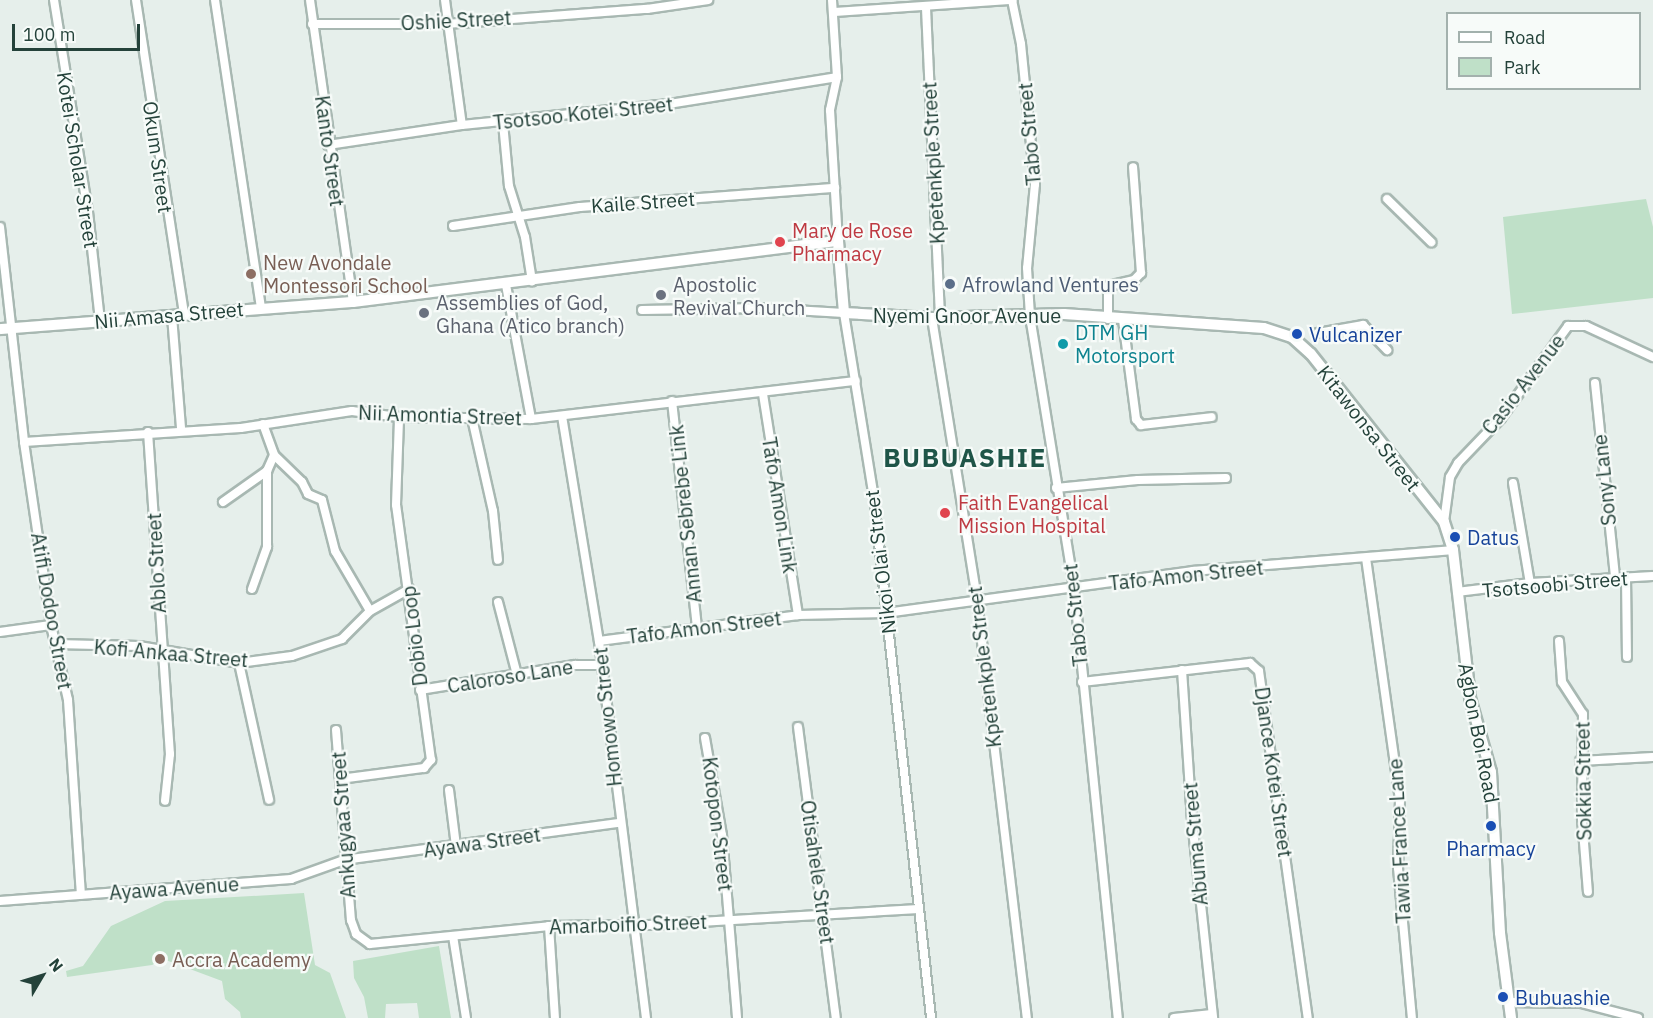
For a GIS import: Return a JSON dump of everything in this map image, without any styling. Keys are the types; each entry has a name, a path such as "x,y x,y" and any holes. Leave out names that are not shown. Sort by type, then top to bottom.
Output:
{"street":[{"name":"Kotei Scholar Street","path":"54,0 88,212 100,320"},
{"name":"Okum Street","path":"136,0 178,315 181,428"},
{"path":"215,0 261,307"},
{"name":"Kanto Street","path":"310,0 328,145 352,302"},
{"path":"445,0 446,24 462,125"},
{"name":"Oshie Street","path":"312,24 446,24 647,9 708,0"},
{"name":"Nikoi Olai Street","path":"832,0 835,12 837,77 830,110 844,313 856,381 886,613 931,1018"},
{"path":"835,12 926,8 1012,0"},
{"name":"Tabo Street","path":"1012,0 1021,44 1035,184 1027,268 1030,316 1056,488 1074,587 1115,1018"},
{"name":"Kpetenkple Street","path":"926,8 936,318 977,600 1027,1018"},
{"name":"Tsotsoo Kotei Street","path":"328,145 462,125 503,123 669,104 837,77"},
{"path":"503,123 508,186 518,217 532,281"},
{"path":"1108,319 1108,286 1134,279 1141,273 1133,167"},
{"name":"Kaile Street","path":"453,226 580,207 835,188"},
{"path":"1387,199 1431,242"},
{"name":"Atifi Dodoo Street","path":"0,227 5,329 51,625 68,700 81,895"},
{"name":"Nii Amasa Street","path":"5,329 261,307 352,302 506,285 838,241"},
{"path":"506,285 531,419"},
{"name":"Nyemi Gnoor Avenue","path":"642,310 760,308 936,318 1030,316 1108,319 1264,328 1292,337"},
{"path":"1123,320 1136,419 1141,425 1212,417"},
{"path":"1318,333 1363,325 1387,350"},
{"name":"Casio Avenue","path":"1444,522 1450,477 1458,463 1501,418 1568,326 1586,326 1653,357"},
{"name":"Kitawonsa Street","path":"1292,337 1311,354 1444,522"},
{"name":"Nii Amontia Street","path":"24,442 181,428 263,424 352,411 399,417 531,419 672,401 763,394 856,381"},
{"name":"Sony Lane","path":"1595,383 1615,578"},
{"name":"Tafo Amon Link","path":"763,394 798,615"},
{"name":"Annan Sebrebe Link","path":"672,401 697,626"},
{"name":"Homowo Street","path":"562,416 599,641 619,823 646,1018"},
{"name":"Dobio Loop","path":"340,779 424,768 431,760 396,506 399,417"},
{"path":"472,418 493,511 498,560"},
{"path":"263,424 274,455 302,482 308,494 322,500 335,551 370,611"},
{"name":"Ablo Street","path":"148,432 160,649 170,754 165,801"},
{"path":"252,589 267,547 267,471 274,455"},
{"path":"223,502 267,471"},
{"path":"1056,488 1138,480 1226,478"},
{"path":"1513,483 1530,583"},
{"name":"Agbon Boi Road","path":"1444,522 1452,550 1470,698 1491,772 1498,908 1512,1018"},
{"name":"Tafo Amon Street","path":"599,641 697,626 798,615 886,613 1193,571 1452,550"},
{"name":"Tawia France Lane","path":"1366,558 1400,800 1398,868 1412,1018"},
{"name":"Tsotsoobi Street","path":"1457,592 1530,583 1653,576"},
{"path":"1626,577 1627,657"},
{"name":"Kofi Ankaa Street","path":"56,644 160,649 238,663 315,650 342,639 370,611 409,589"},
{"path":"498,602 517,675"},
{"path":"0,632 51,625"},
{"name":"Sokkia Street","path":"1559,641 1562,682 1583,714 1580,761 1588,892"},
{"path":"238,663 269,800"},
{"name":"Djance Kotei Street","path":"1082,682 1250,663 1261,676 1308,1018"},
{"name":"Caloroso Lane","path":"420,690 575,665 600,665"},
{"name":"Abuma Street","path":"1182,670 1192,819 1213,1016"},
{"name":"Otisahele Street","path":"798,727 836,1018"},
{"name":"Ankugyaa Street","path":"336,730 344,860 351,920"},
{"name":"Kotopon Street","path":"705,738 722,835 737,1018"},
{"path":"1580,761 1653,757"},
{"path":"449,790 456,846"},
{"name":"Ayawa Street","path":"344,860 619,823"},
{"name":"Ayawa Avenue","path":"0,902 291,879 344,860"},
{"name":"Amarboifio Street","path":"351,920 356,934 370,944 549,926 730,921 919,909"},
{"path":"549,926 555,1018"},
{"path":"453,936 466,1018"},
{"path":"1509,1002 1581,1003 1638,1018"},
{"path":"1605,1008 1605,1018"},
{"path":"1174,1018 1213,1016"}],"green space":[{"path":"1646,199 1653,227 1653,298 1512,314 1503,217"},
{"path":"304,893 315,965 330,973 346,1018 241,1018 240,1012 225,999 222,981 163,959 152,965 67,977 66,971 83,966 111,926 165,901"},
{"path":"439,946 451,1018 419,1018 417,1003 386,1004 385,1018 368,1018 364,997 354,978 353,961"}],"place":[{"name":"Mary de Rose Pharmacy","path":"780,242"},
{"name":"New Avondale Montessori School","path":"251,274"},
{"name":"Afrowland Ventures","path":"950,284"},
{"name":"Apostolic Revival Church","path":"661,295"},
{"name":"Assemblies of God, Ghana (Atico branch)","path":"424,313"},
{"name":"Vulcanizer","path":"1297,334"},
{"name":"DTM GH Motorsport","path":"1063,344"},
{"name":"Faith Evangelical Mission Hospital","path":"945,513"},
{"name":"Datus","path":"1455,537"},
{"name":"Pharmacy","path":"1491,826"},
{"name":"Accra Academy","path":"160,959"},
{"name":"Bubuashie","path":"1503,997"}],"district":[{"name":"BUBUASHIE","path":"965,458"}]}
